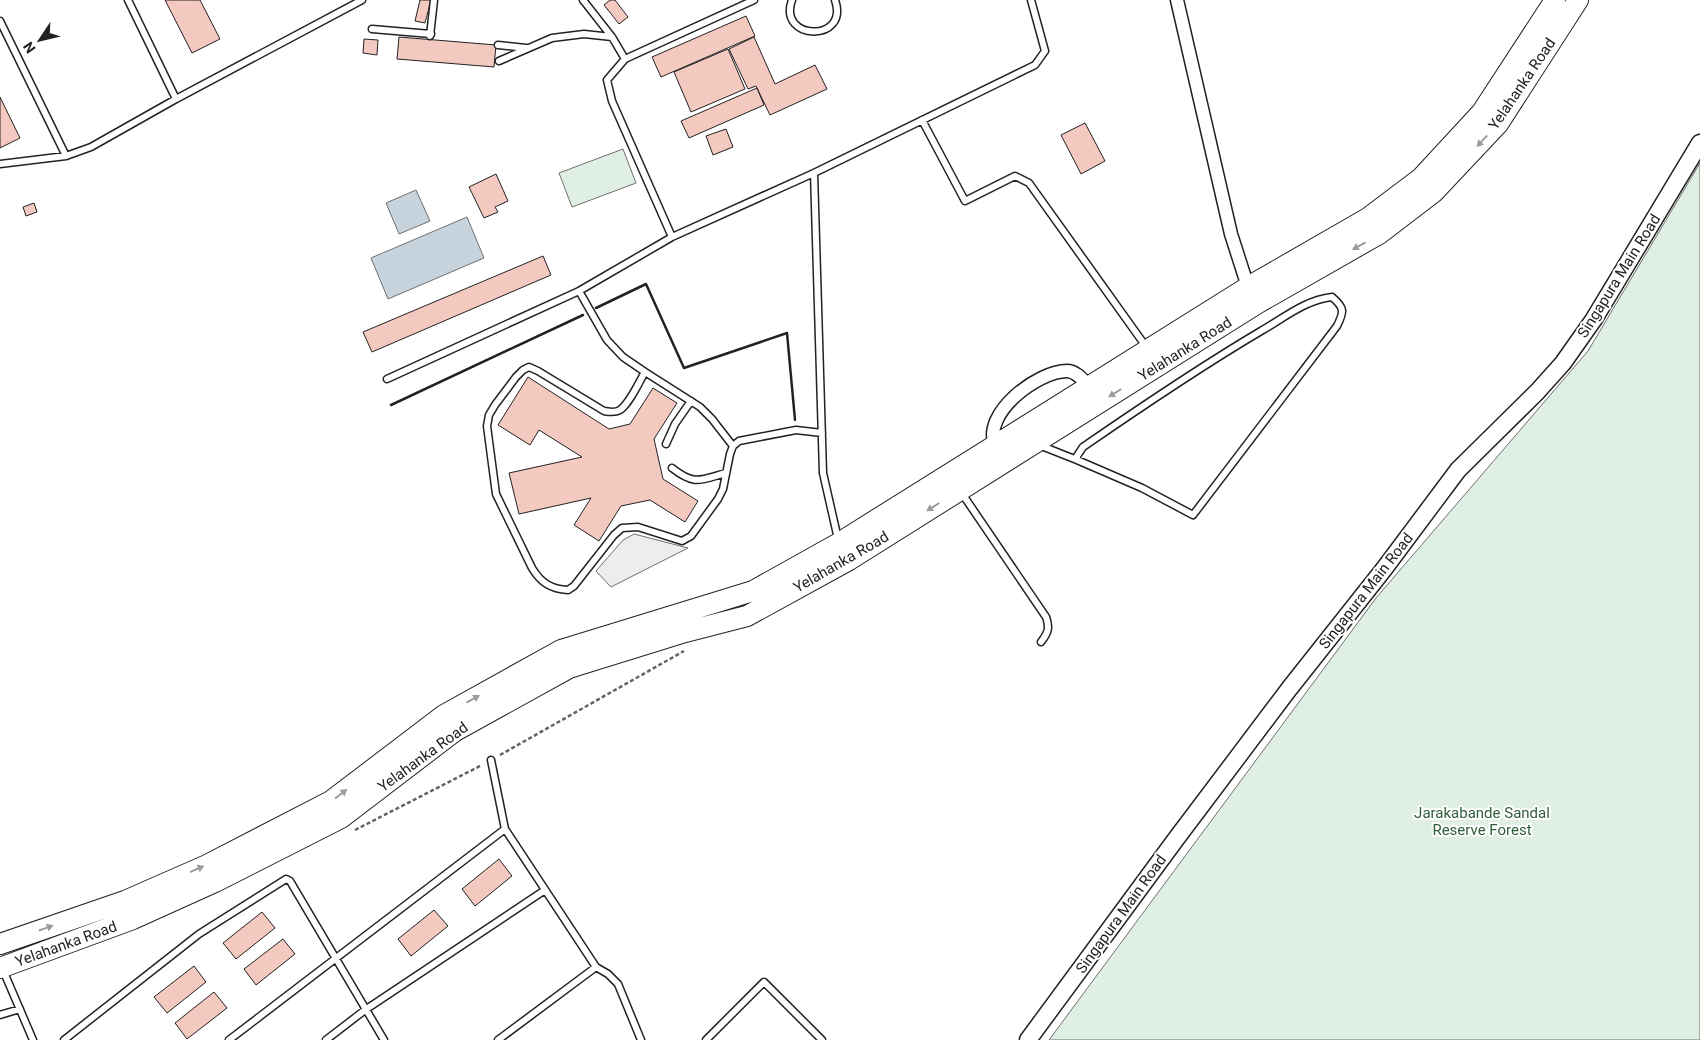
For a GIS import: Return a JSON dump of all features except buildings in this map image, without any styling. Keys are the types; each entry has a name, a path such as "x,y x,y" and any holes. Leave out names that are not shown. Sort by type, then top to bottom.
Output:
{"main road":[{"name":"Yelahanka Road","path":"0,944 126,901 207,865 331,801 444,715 561,650 753,591 844,551 959,490 1035,443 1368,218 1421,178 1482,112 1555,0"},
{"name":"Yelahanka Road","path":"1,965 133,920 215,882 341,818 455,731 569,668 685,632 747,616 844,551 995,445 1148,349 1253,295 1379,234 1434,192 1498,124 1578,0"}],"street":[{"path":"1177,0 1231,234 1253,295"},
{"name":"Singapura Main Road","path":"1028,1040 1288,689 1384,569 1458,470 1537,392 1562,363 1594,319 1700,143"},
{"path":"995,445 992,439 1000,413 1008,402 1038,381 1054,373 1069,371 1079,376 1089,386"}],"lane":[{"path":"128,0 176,99"},
{"path":"0,164 66,156 91,147 176,99 362,0"},
{"path":"372,29 430,36 434,0"},
{"path":"583,0 612,37 626,59"},
{"path":"672,237 612,101 607,80 626,59 754,0"},
{"path":"792,0 790,11 797,25 803,30 819,32 832,24 837,10 835,0"},
{"path":"387,379 579,291 672,237 814,173 1035,65 1045,50 1030,0"},
{"path":"0,21 66,156"},
{"path":"498,61 552,38 584,34 612,37"},
{"path":"498,45 527,49"},
{"path":"922,120 965,201 1015,176 1029,183 1067,233 1148,349"},
{"path":"814,173 823,473 844,551"},
{"path":"579,291 607,340 624,357 691,401 712,419 733,446"},
{"path":"1035,443 1142,488 1193,515 1337,326 1343,314 1340,304 1332,297 1319,298 1300,307 1215,358 1082,447 1077,460"},
{"path":"645,372 627,402 620,410 611,412 596,408 529,367 516,377 489,415 487,426 496,494 537,577 544,584 557,589 568,590 574,586 614,535 622,528 638,527 682,541 691,536 723,489 733,446 739,440 796,430 822,433"},
{"path":"666,444 672,429 691,401"},
{"path":"672,468 691,481 726,474"},
{"path":"959,490 1046,617 1049,625 1048,630 1041,642"},
{"path":"491,760 505,829 596,967 608,974 618,984 641,1040"},
{"path":"229,1040 505,829"},
{"path":"64,1040 199,934 286,879 290,881 384,1040"},
{"path":"326,1040 365,1010 544,890"},
{"path":"1,965 33,1040"},
{"path":"498,1040 596,967"},
{"path":"706,1040 764,982 822,1040"},
{"path":"0,1015 20,1009"}],"path":[{"path":"347,834 491,760 688,649"}],"green space":[{"path":"623,149 636,183 572,207 559,173"},
{"name":"Jarakabande Sandal Reserve Forest","path":"1700,163 1700,1040 1049,1040 1376,598 1588,351"}],"shaded area":[{"path":"416,190 430,221 399,234 386,203"},
{"path":"467,217 484,258 388,299 371,258"},
{"path":"634,534 688,548 611,587 596,571 623,540"}],"wall":[{"path":"596,308 646,284 684,368 787,333 795,420"},
{"path":"391,405 583,315"}]}
